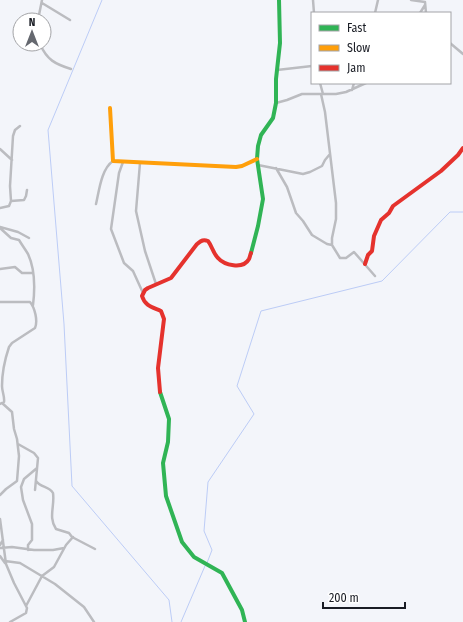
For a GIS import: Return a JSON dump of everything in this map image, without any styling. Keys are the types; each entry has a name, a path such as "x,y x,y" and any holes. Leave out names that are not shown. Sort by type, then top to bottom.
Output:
{"street":[{"path":"143,293 148,288 171,278 176,274 197,244 202,241 207,241 210,243 216,256 222,261 232,265 240,265 249,260 263,199 257,159 260,139 273,118 276,103 280,43 279,0"},
{"path":"313,0 314,12"},
{"path":"375,12 378,0"},
{"path":"411,0 425,2"},
{"path":"40,12 42,1 70,20"},
{"path":"420,12 425,2"},
{"path":"425,2 426,12"},
{"path":"451,44 463,54"},
{"path":"44,52 53,62 71,70"},
{"path":"277,70 311,66"},
{"path":"320,84 325,112 336,213 336,224 332,238 332,245 340,258 346,258 354,252 374,276"},
{"path":"351,90 354,84"},
{"path":"276,103 302,94 336,94 351,90 364,84"},
{"path":"96,204 100,185 107,167 113,161 110,108"},
{"path":"0,208 10,206 12,201 10,186 13,136 15,130 20,126"},
{"path":"365,264 368,255 372,251 374,236 381,220 389,213 393,206 448,164 463,148"},
{"path":"0,149 12,160"},
{"path":"258,166 306,174 322,166 330,154"},
{"path":"113,161 179,163 236,167 242,166 257,159"},
{"path":"123,162 119,173 110,225 124,263 133,271 143,293 144,302 147,305 161,311 164,319 158,368 160,394 169,419 168,442 163,467 168,503 184,545 194,556 222,574 242,610 245,622"},
{"path":"140,163 136,211 145,251 156,284"},
{"path":"276,168 287,187 296,213 312,235 326,244 332,245"},
{"path":"12,201 24,200 27,190"},
{"path":"0,227 18,232 29,238"},
{"path":"0,227 11,238 19,240 28,254 33,273 33,306 36,326 12,343 8,351 2,387 5,400 1,404 12,412 14,429 17,435 19,456 17,481 0,495"},
{"path":"0,269 13,267 22,273 33,273"},
{"path":"0,302 28,301 33,306"},
{"path":"18,443 37,455 35,490"},
{"path":"28,550 28,545 32,538 32,524 23,500 21,487 24,478 37,468"},
{"path":"36,481 51,490 53,493 51,514 56,529 69,533 73,537 95,549"},
{"path":"0,519 3,540 2,548 6,562 14,583 26,606 26,613 10,622 6,622"},
{"path":"26,606 42,576 54,567 64,548 73,537"},
{"path":"0,545 3,540"},
{"path":"2,548 12,547 28,550 53,550 64,548"},
{"path":"0,556 6,562 20,564 58,586 84,607 94,622"}],"waterway":[{"path":"102,0 48,130 64,324 72,486 169,600 172,622"},
{"path":"207,563 212,550 204,531 208,482 254,414 237,386 261,311 382,281 450,212 463,212"},
{"path":"181,622 205,566"}],"traffic: fast":[{"path":"251,253 263,199 257,159 258,146 261,135 273,118 276,103 276,79 280,43 279,0"},
{"path":"160,392 169,419 168,442 163,463 166,496 182,542 194,557 222,573 242,610 245,622"}],"traffic: slow":[{"path":"110,108 113,161 236,167 242,166 257,159"}],"traffic: jam":[{"path":"365,264 368,255 372,251 374,236 381,220 389,213 393,206 441,171 458,155 463,148"},
{"path":"160,392 158,368 164,319 161,311 149,306 143,299 142,296 145,290 171,278 197,244 202,241 208,241 218,258 229,264 242,264 249,259 251,253"}]}
